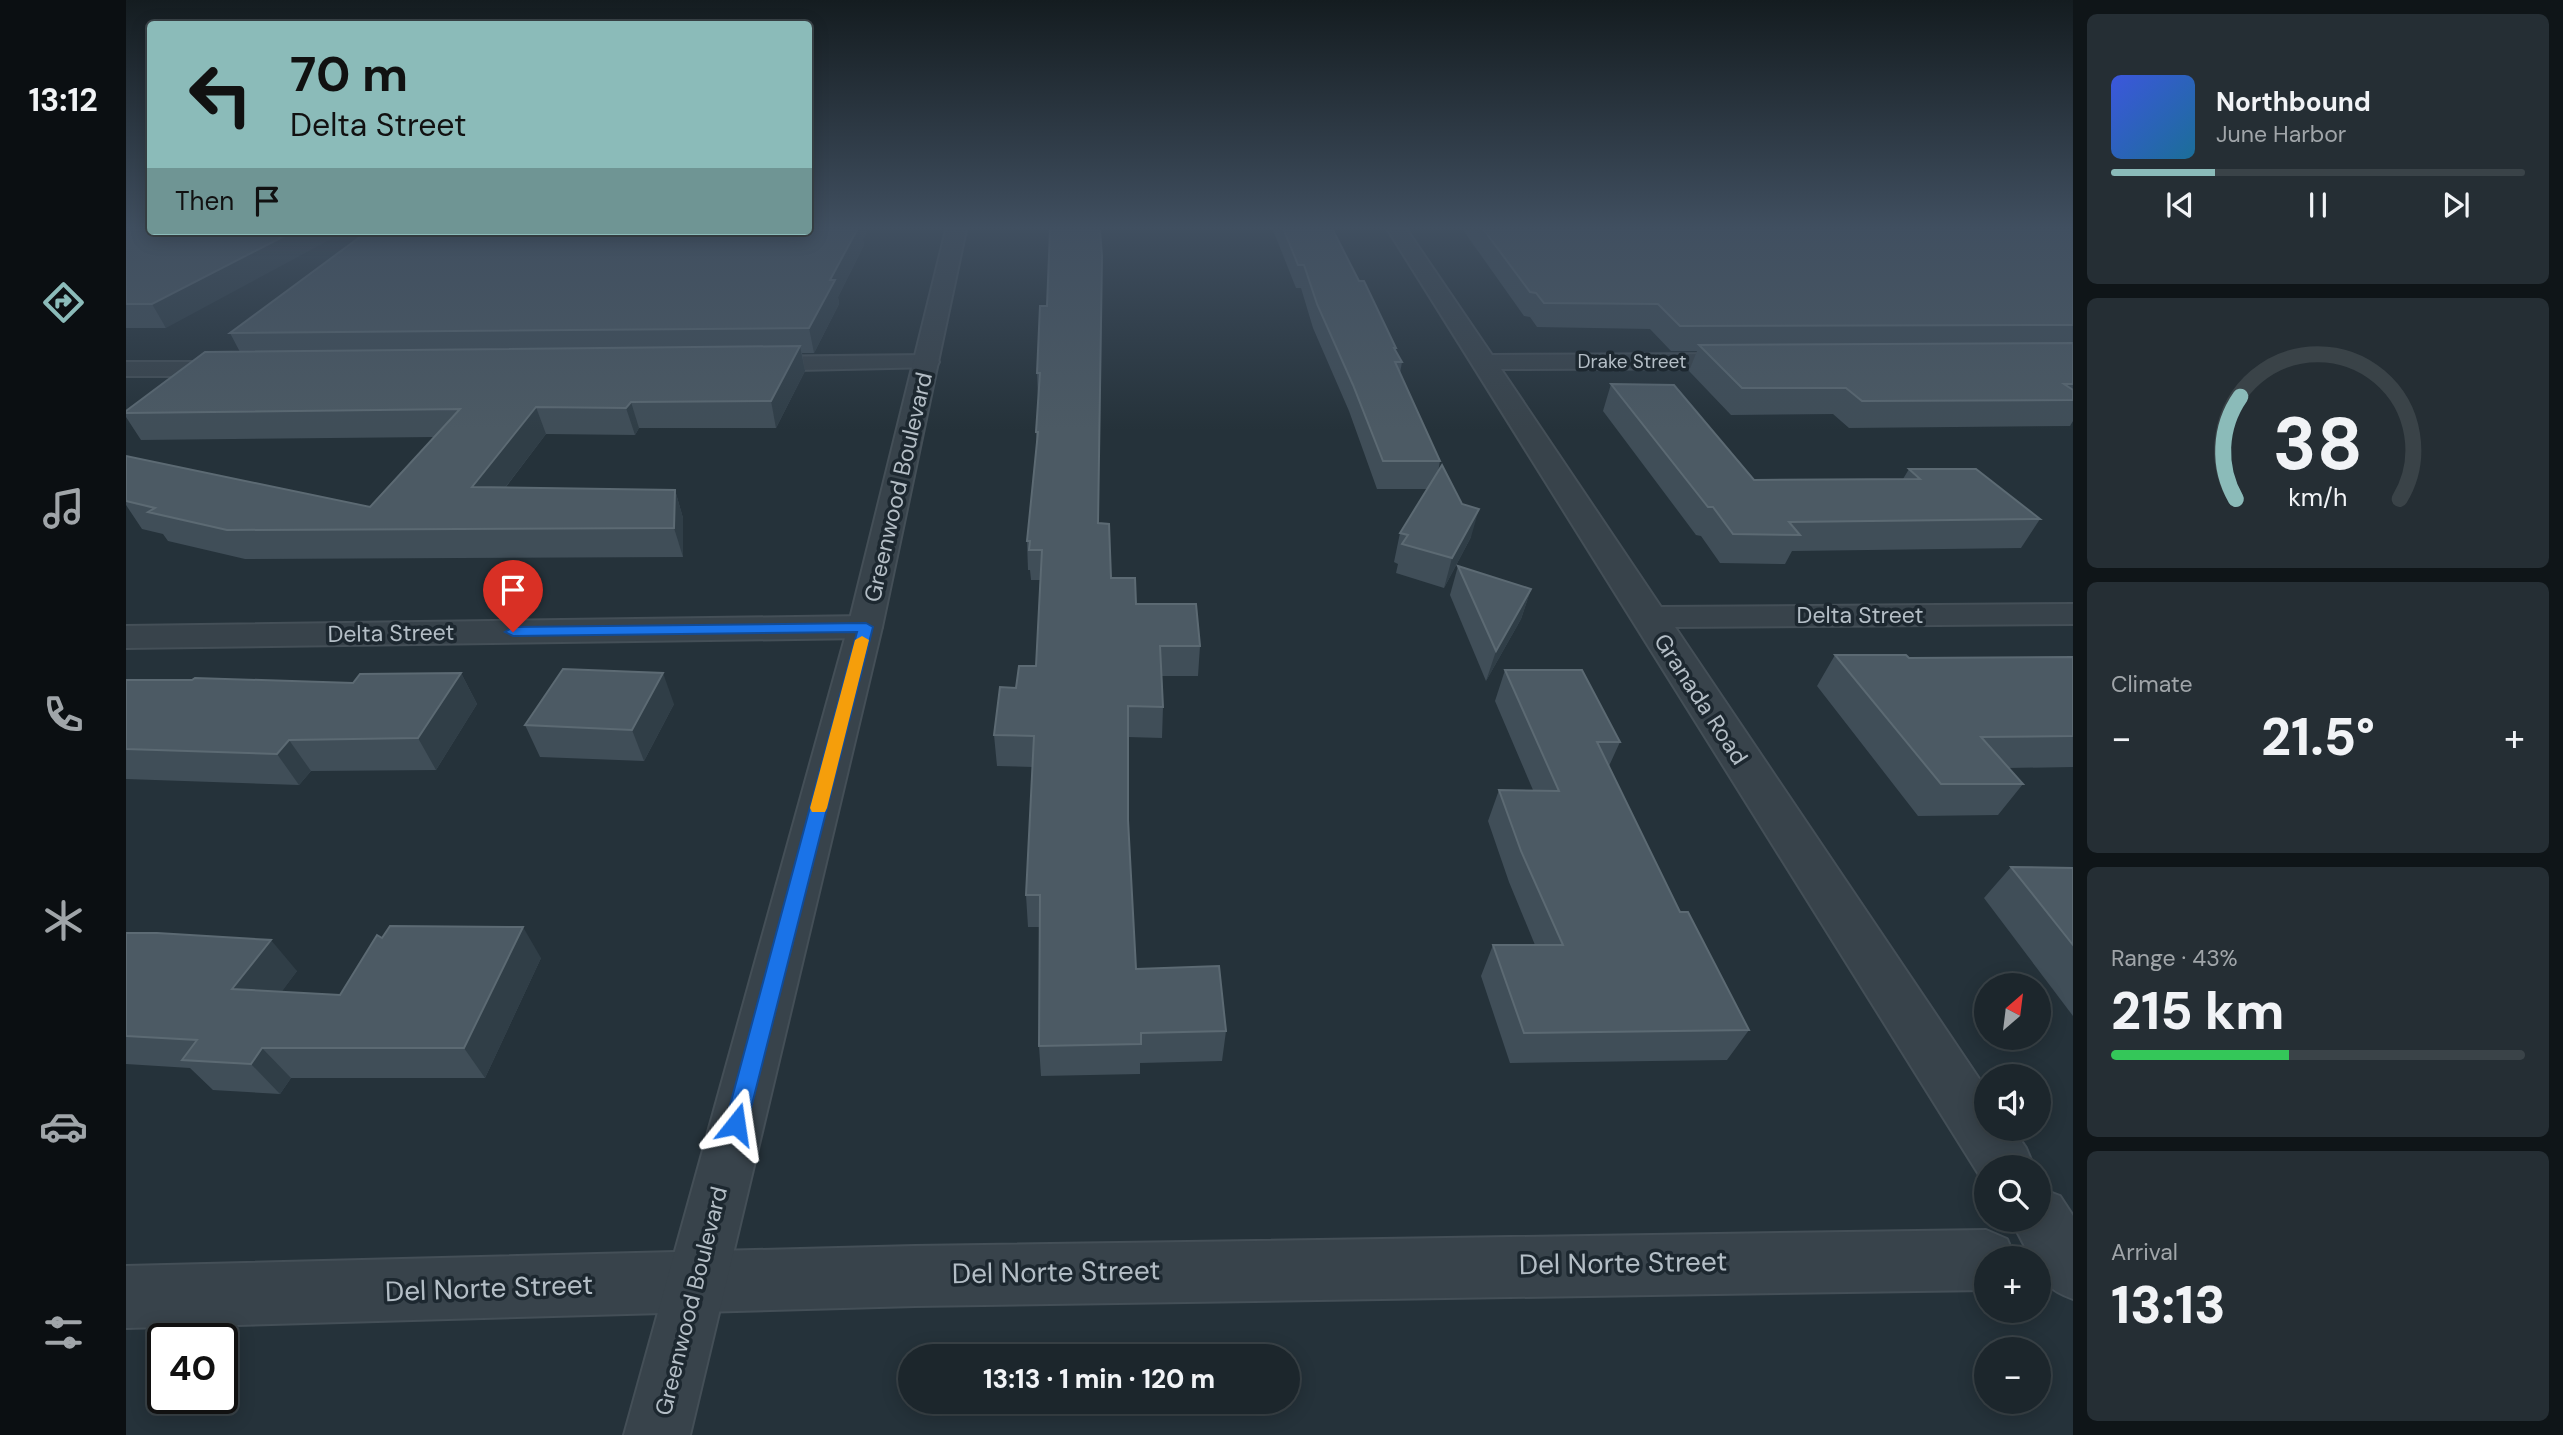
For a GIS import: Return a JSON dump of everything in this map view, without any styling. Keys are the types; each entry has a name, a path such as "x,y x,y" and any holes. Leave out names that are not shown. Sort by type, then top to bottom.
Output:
{"street":[{"name":"Greenwood Boulevard","path":"657,1435 866,627 941,297"},
{"name":"Granada Road","path":"1442,297 1647,617 1998,1155"},
{"name":"Drake Street","path":"1485,362 1765,361"},
{"path":"733,364 927,362"},
{"path":"126,384 138,369 261,368"},
{"name":"Delta Street","path":"1647,617 2073,614"},
{"name":"Delta Street","path":"126,637 866,627"},
{"name":"Del Norte Street","path":"126,1297 329,1294 695,1281 1315,1266 1974,1260"}],"building":[{"path":"126,297 166,297 152,304 126,304"},
{"path":"279,297 826,297 809,328 230,333"},
{"path":"1047,297 1101,297 1098,523 1109,524 1111,578 1135,578 1136,604 1196,604 1200,646 1160,646 1163,707 1128,706 1128,820 1136,969 1219,966 1226,1031 1141,1033 1141,1044 1039,1046 1040,895 1026,895 1034,736 994,735 1000,687 1016,688 1019,666 1036,666 1042,550 1029,550 1030,541 1027,541 1038,432 1040,306 1047,306"},
{"path":"1315,297 1372,297 1402,362 1395,362 1440,461 1383,461"},
{"path":"1539,297 2073,297 2073,325 1680,326 1658,304 1544,303"},
{"path":"2073,343 2073,384 2064,384 2073,390 2073,400 1862,401 1846,388 1742,388 1699,345"},
{"path":"800,346 771,401 631,402 626,408 536,407 472,487 675,490 674,528 227,530 148,512 155,508 126,501 126,456 370,507 460,409 126,413 205,352"},
{"path":"1611,384 1674,385 1754,480 1920,479 1909,469 1976,469 2040,519 1789,522 1800,535 1733,534 1713,507 1708,507"},
{"path":"1442,465 1462,504 1479,509 1452,558 1402,544 1408,535 1400,533"},
{"path":"1458,566 1531,589 1496,651"},
{"path":"1835,655 1906,655 1909,658 2073,657 2073,736 1981,737 2023,784 1941,784"},
{"path":"563,669 663,673 632,730 525,725"},
{"path":"1505,670 1582,670 1620,742 1597,742 1680,912 1688,912 1749,1030 1524,1033 1493,945 1563,945 1521,851 1499,790 1559,791"},
{"path":"461,673 418,738 289,740 277,754 126,749 126,680 195,678 353,683 360,674"},
{"path":"2011,867 2073,868 2073,945"},
{"path":"390,926 523,927 464,1048 262,1048 251,1064 182,1060 197,1040 126,1036 126,933 271,940 232,989 340,995 377,935 382,938"}],"slow traffic":[{"path":"818,808 862,640"}],"route":[{"path":"513,632 866,627 736,1124"}]}
